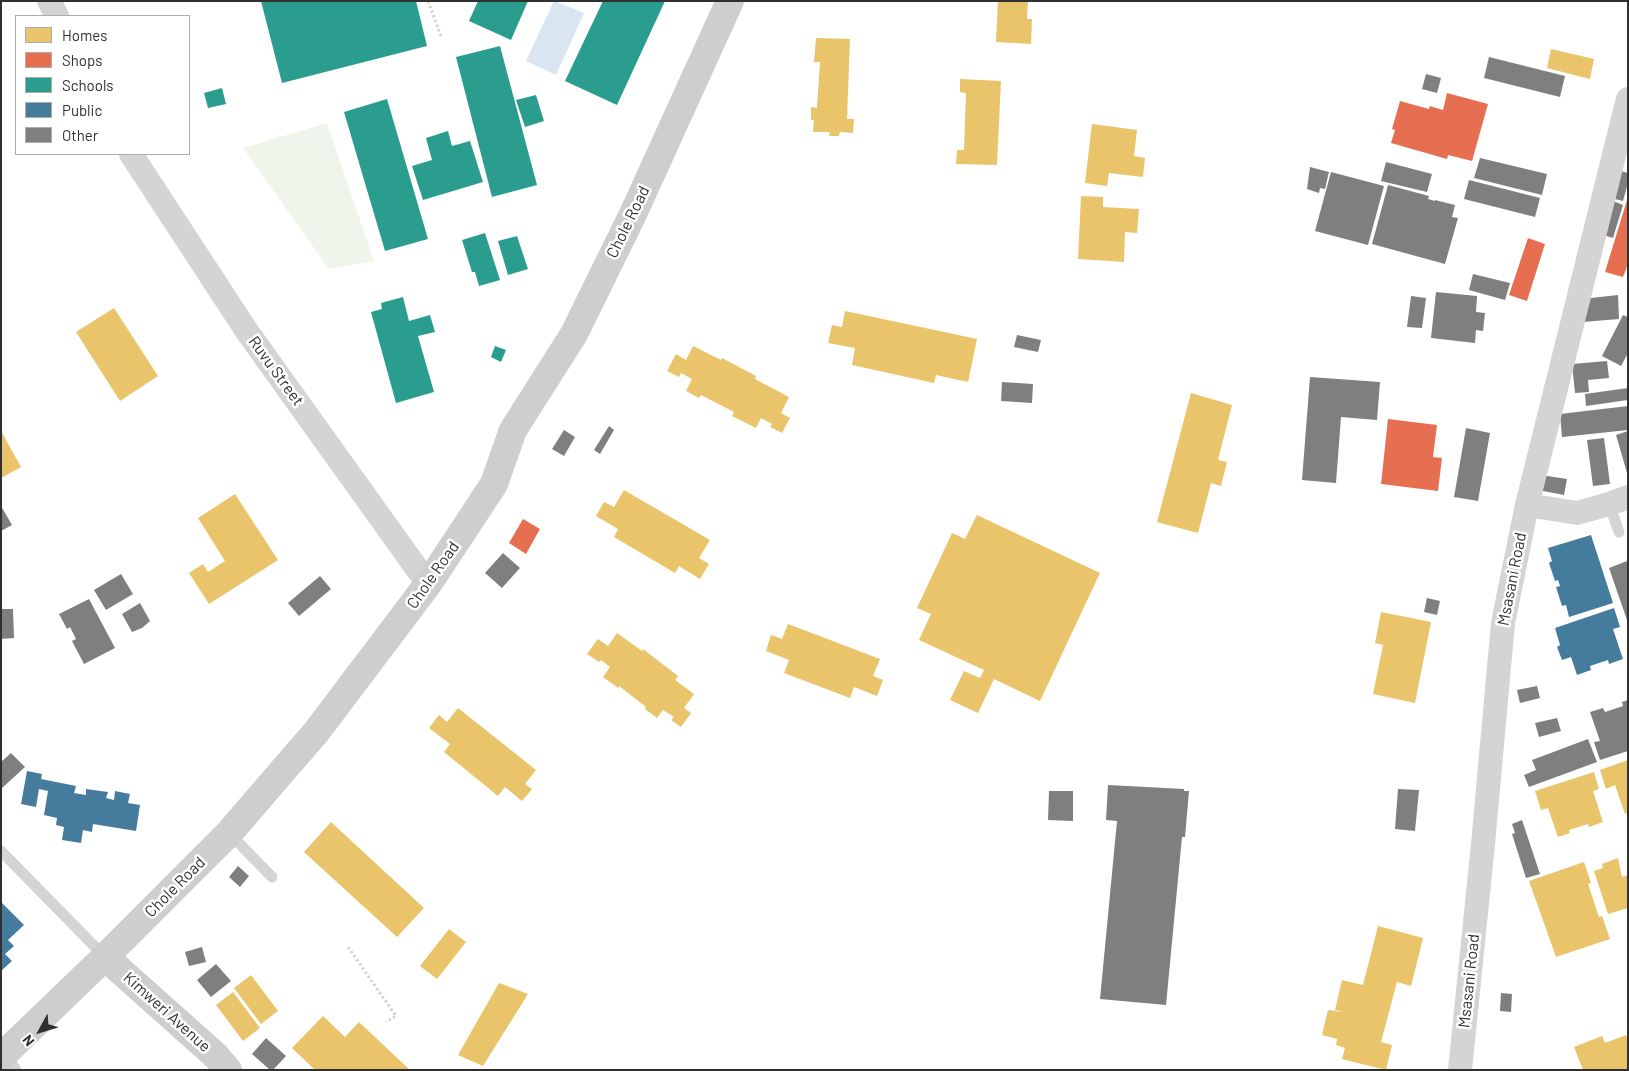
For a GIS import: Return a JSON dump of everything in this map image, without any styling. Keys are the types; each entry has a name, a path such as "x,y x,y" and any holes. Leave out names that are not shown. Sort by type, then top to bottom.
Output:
{"street":[{"path":"49,1 56,15"},
{"name":"Chole Road","path":"7,1060 105,957 228,833 317,730 428,584 494,484 513,430 574,334 633,214 730,1"},
{"name":"Msasani Road","path":"1460,1070 1503,623 1527,504 1628,99"},
{"name":"Ruvu Street","path":"132,155 246,330 428,584"},
{"path":"1527,504 1577,512 1618,501"},
{"name":"Kimweri Avenue","path":"105,957 216,1056 228,1070"}],"lane":[{"path":"1618,501 1619,532"},
{"path":"228,833 272,877"},
{"path":"1,851 105,957"}],"path":[{"path":"428,1 441,36"},
{"path":"348,947 396,1016 386,1022"}],"shaded area":[{"path":"554,1 584,13 556,75 526,61"},
{"path":"327,123 374,261 329,269 243,148"}],"building: Homes":[{"path":"998,1 1028,1 1027,19 1032,19 1031,44 996,42"},
{"path":"816,38 850,39 847,119 854,119 853,133 840,132 839,136 829,136 830,132 813,132 814,120 811,120 811,107 817,108 820,62 814,62"},
{"path":"1551,49 1594,59 1590,79 1547,68"},
{"path":"960,79 1001,81 997,165 956,164 957,150 964,150 966,93 960,92"},
{"path":"1092,124 1137,130 1134,156 1145,158 1143,177 1109,173 1107,186 1085,183"},
{"path":"1081,196 1103,197 1103,207 1139,209 1137,233 1125,232 1124,262 1078,259"},
{"path":"114,308 158,376 120,401 76,332"},
{"path":"845,311 977,339 968,382 936,375 934,383 852,365 855,348 828,343 832,325 842,327"},
{"path":"693,346 721,360 722,358 756,376 755,379 789,397 781,413 790,418 782,433 770,427 772,424 761,418 756,428 732,416 734,412 701,395 699,398 686,391 692,379 681,373 679,377 667,371 676,354 686,360"},
{"path":"1191,393 1232,405 1218,460 1227,462 1221,486 1211,483 1198,533 1157,522"},
{"path":"1,431 21,467 1,478"},
{"path":"624,490 710,540 699,558 709,564 700,579 679,566 675,573 614,537 618,529 596,516 604,502 614,507"},
{"path":"235,494 278,560 209,604 189,573 203,564 208,572 225,561 198,518"},
{"path":"977,515 1100,573 1040,701 994,679 978,713 950,700 964,671 980,678 984,670 919,640 931,614 917,608 952,533 965,539"},
{"path":"1381,612 1431,622 1415,703 1373,694 1383,645 1375,643"},
{"path":"788,624 880,659 873,676 883,680 877,696 854,687 850,698 784,673 789,660 766,651 771,635 782,639"},
{"path":"617,633 642,651 643,649 678,676 675,680 694,694 684,708 691,713 681,727 671,720 674,717 663,710 657,718 619,686 618,688 603,677 610,667 601,660 599,662 587,654 598,639 608,646"},
{"path":"458,708 536,770 525,784 532,789 522,801 505,787 498,796 444,752 450,744 429,728 439,715 447,722"},
{"path":"1628,760 1628,813 1625,814 1615,785 1606,789 1600,770"},
{"path":"1594,772 1599,789 1593,791 1603,822 1589,827 1588,824 1569,830 1570,833 1558,837 1548,808 1541,810 1535,791"},
{"path":"331,822 424,908 397,937 304,852"},
{"path":"1618,858 1622,877 1628,875 1628,908 1608,914 1594,871 1603,868 1602,864"},
{"path":"1584,862 1591,883 1588,884 1599,917 1602,916 1610,939 1556,957 1529,881"},
{"path":"1378,926 1423,938 1411,986 1397,982 1381,1042 1392,1045 1386,1070 1342,1059 1345,1048 1336,1045 1337,1039 1322,1035 1328,1010 1344,1012 1335,1010 1342,980 1363,985"},
{"path":"449,929 466,942 437,979 420,966"},
{"path":"251,975 278,1011 261,1024 234,988"},
{"path":"499,983 528,994 483,1066 458,1055"},
{"path":"233,992 260,1028 243,1041 216,1005"},
{"path":"323,1016 345,1037 359,1022 410,1070 315,1070 292,1048"},
{"path":"1626,1035 1628,1041 1628,1070 1583,1070 1574,1047 1602,1036 1605,1043"}],"building: Shops":[{"path":"1447,93 1488,104 1472,161 1448,155 1447,159 1391,143 1395,130 1392,129 1400,101 1429,109 1430,106 1443,110"},
{"path":"1627,200 1628,264 1623,277 1605,272"},
{"path":"1528,238 1545,244 1527,301 1509,295"},
{"path":"1388,419 1437,425 1433,457 1442,458 1438,491 1381,484"},
{"path":"523,519 540,529 526,554 509,543"}],"building: Schools":[{"path":"261,1 416,1 427,46 282,83"},
{"path":"478,1 528,1 511,40 469,21"},
{"path":"603,1 665,1 617,105 565,81"},
{"path":"500,46 537,185 492,197 456,57"},
{"path":"222,88 226,104 208,108 204,93"},
{"path":"536,95 544,121 525,127 516,100"},
{"path":"387,99 428,239 385,251 344,112"},
{"path":"448,131 452,146 470,141 483,182 423,200 412,166 432,160 426,138"},
{"path":"485,233 500,280 479,286 475,272 472,272 462,240"},
{"path":"517,236 528,269 508,275 498,241"},
{"path":"403,297 409,321 430,315 435,332 418,336 434,392 396,403 371,312 382,309 381,303"},
{"path":"495,346 506,350 501,362 491,357"}],"building: Public":[{"path":"1591,535 1613,603 1569,617 1566,605 1562,606 1556,587 1560,586 1558,580 1555,581 1549,563 1552,561 1548,548"},
{"path":"1614,608 1620,627 1613,629 1623,659 1609,664 1608,660 1590,666 1591,670 1577,675 1571,657 1562,660 1557,647 1560,645 1555,628"},
{"path":"27,771 42,774 41,779 76,786 74,793 86,795 86,789 108,792 106,798 114,800 115,791 130,794 128,803 140,805 136,831 93,824 92,832 83,830 81,843 62,840 64,827 56,825 57,818 44,815 48,791 39,789 36,807 21,804"},
{"path":"1,902 24,925 8,940 14,946 5,954 12,961 1,971"}],"building: Other":[{"path":"1489,57 1565,76 1560,97 1484,78"},
{"path":"1426,74 1441,78 1437,93 1422,89"},
{"path":"1480,158 1547,174 1542,195 1474,178"},
{"path":"1386,162 1432,174 1427,192 1381,181"},
{"path":"1310,167 1329,172 1325,189 1320,188 1319,193 1307,189"},
{"path":"1621,171 1628,173 1628,183 1623,201 1615,199"},
{"path":"1331,172 1384,186 1368,245 1315,231"},
{"path":"1469,180 1540,198 1535,217 1464,199"},
{"path":"1388,185 1429,196 1428,199 1455,205 1452,217 1458,218 1445,264 1372,244"},
{"path":"1613,201 1623,205 1613,238 1603,235"},
{"path":"1473,274 1510,283 1505,300 1469,290"},
{"path":"1436,292 1477,296 1476,312 1485,313 1483,331 1476,330 1475,343 1431,338"},
{"path":"1618,295 1619,319 1583,322 1588,300"},
{"path":"1411,296 1426,298 1422,328 1407,327"},
{"path":"1623,315 1628,317 1628,353 1621,366 1602,356"},
{"path":"1017,335 1041,340 1038,352 1014,347"},
{"path":"1607,361 1609,378 1588,380 1589,392 1575,393 1572,364"},
{"path":"1310,377 1380,382 1377,420 1341,417 1336,483 1302,480"},
{"path":"1002,382 1033,384 1032,403 1001,401"},
{"path":"1628,388 1628,400 1586,406 1585,394"},
{"path":"1628,406 1628,430 1562,437 1560,414"},
{"path":"609,426 614,430 600,454 594,450"},
{"path":"1466,428 1490,433 1478,501 1454,497"},
{"path":"564,430 575,437 564,456 552,449"},
{"path":"1628,431 1628,473 1627,473 1616,435"},
{"path":"1604,438 1610,484 1593,486 1587,440"},
{"path":"1541,475 1567,479 1564,495 1538,490"},
{"path":"1,506 12,525 1,531"},
{"path":"503,553 520,568 502,588 485,573"},
{"path":"1628,562 1627,620 1609,568"},
{"path":"121,574 133,594 106,610 94,590"},
{"path":"320,576 331,589 299,616 288,603"},
{"path":"1427,598 1440,601 1437,615 1424,612"},
{"path":"89,599 115,648 84,664 72,641 76,639 70,627 67,629 59,614"},
{"path":"140,603 150,621 142,628 132,632 122,614"},
{"path":"1,609 13,609 14,638 1,639"},
{"path":"1537,686 1540,698 1520,703 1517,690"},
{"path":"1628,700 1628,751 1600,760 1594,742 1600,741 1590,712 1603,708 1605,712 1623,706 1622,702"},
{"path":"1557,718 1561,731 1539,737 1535,723"},
{"path":"1588,739 1597,762 1529,787 1524,775 1536,770 1532,760"},
{"path":"11,753 25,767 1,789 1,762"},
{"path":"1108,785 1184,789 1184,791 1189,791 1185,837 1182,837 1166,1005 1100,999 1117,821 1106,820"},
{"path":"1398,789 1419,790 1415,831 1395,829"},
{"path":"1049,791 1073,791 1073,821 1048,820"},
{"path":"1522,820 1540,874 1526,878 1512,834 1515,833 1512,824"},
{"path":"238,866 249,876 240,887 229,877"},
{"path":"202,947 206,962 189,966 185,952"},
{"path":"216,964 231,981 211,997 197,980"},
{"path":"1501,993 1512,994 1511,1012 1500,1011"},
{"path":"266,1038 286,1056 273,1070 270,1070 252,1054"}]}
